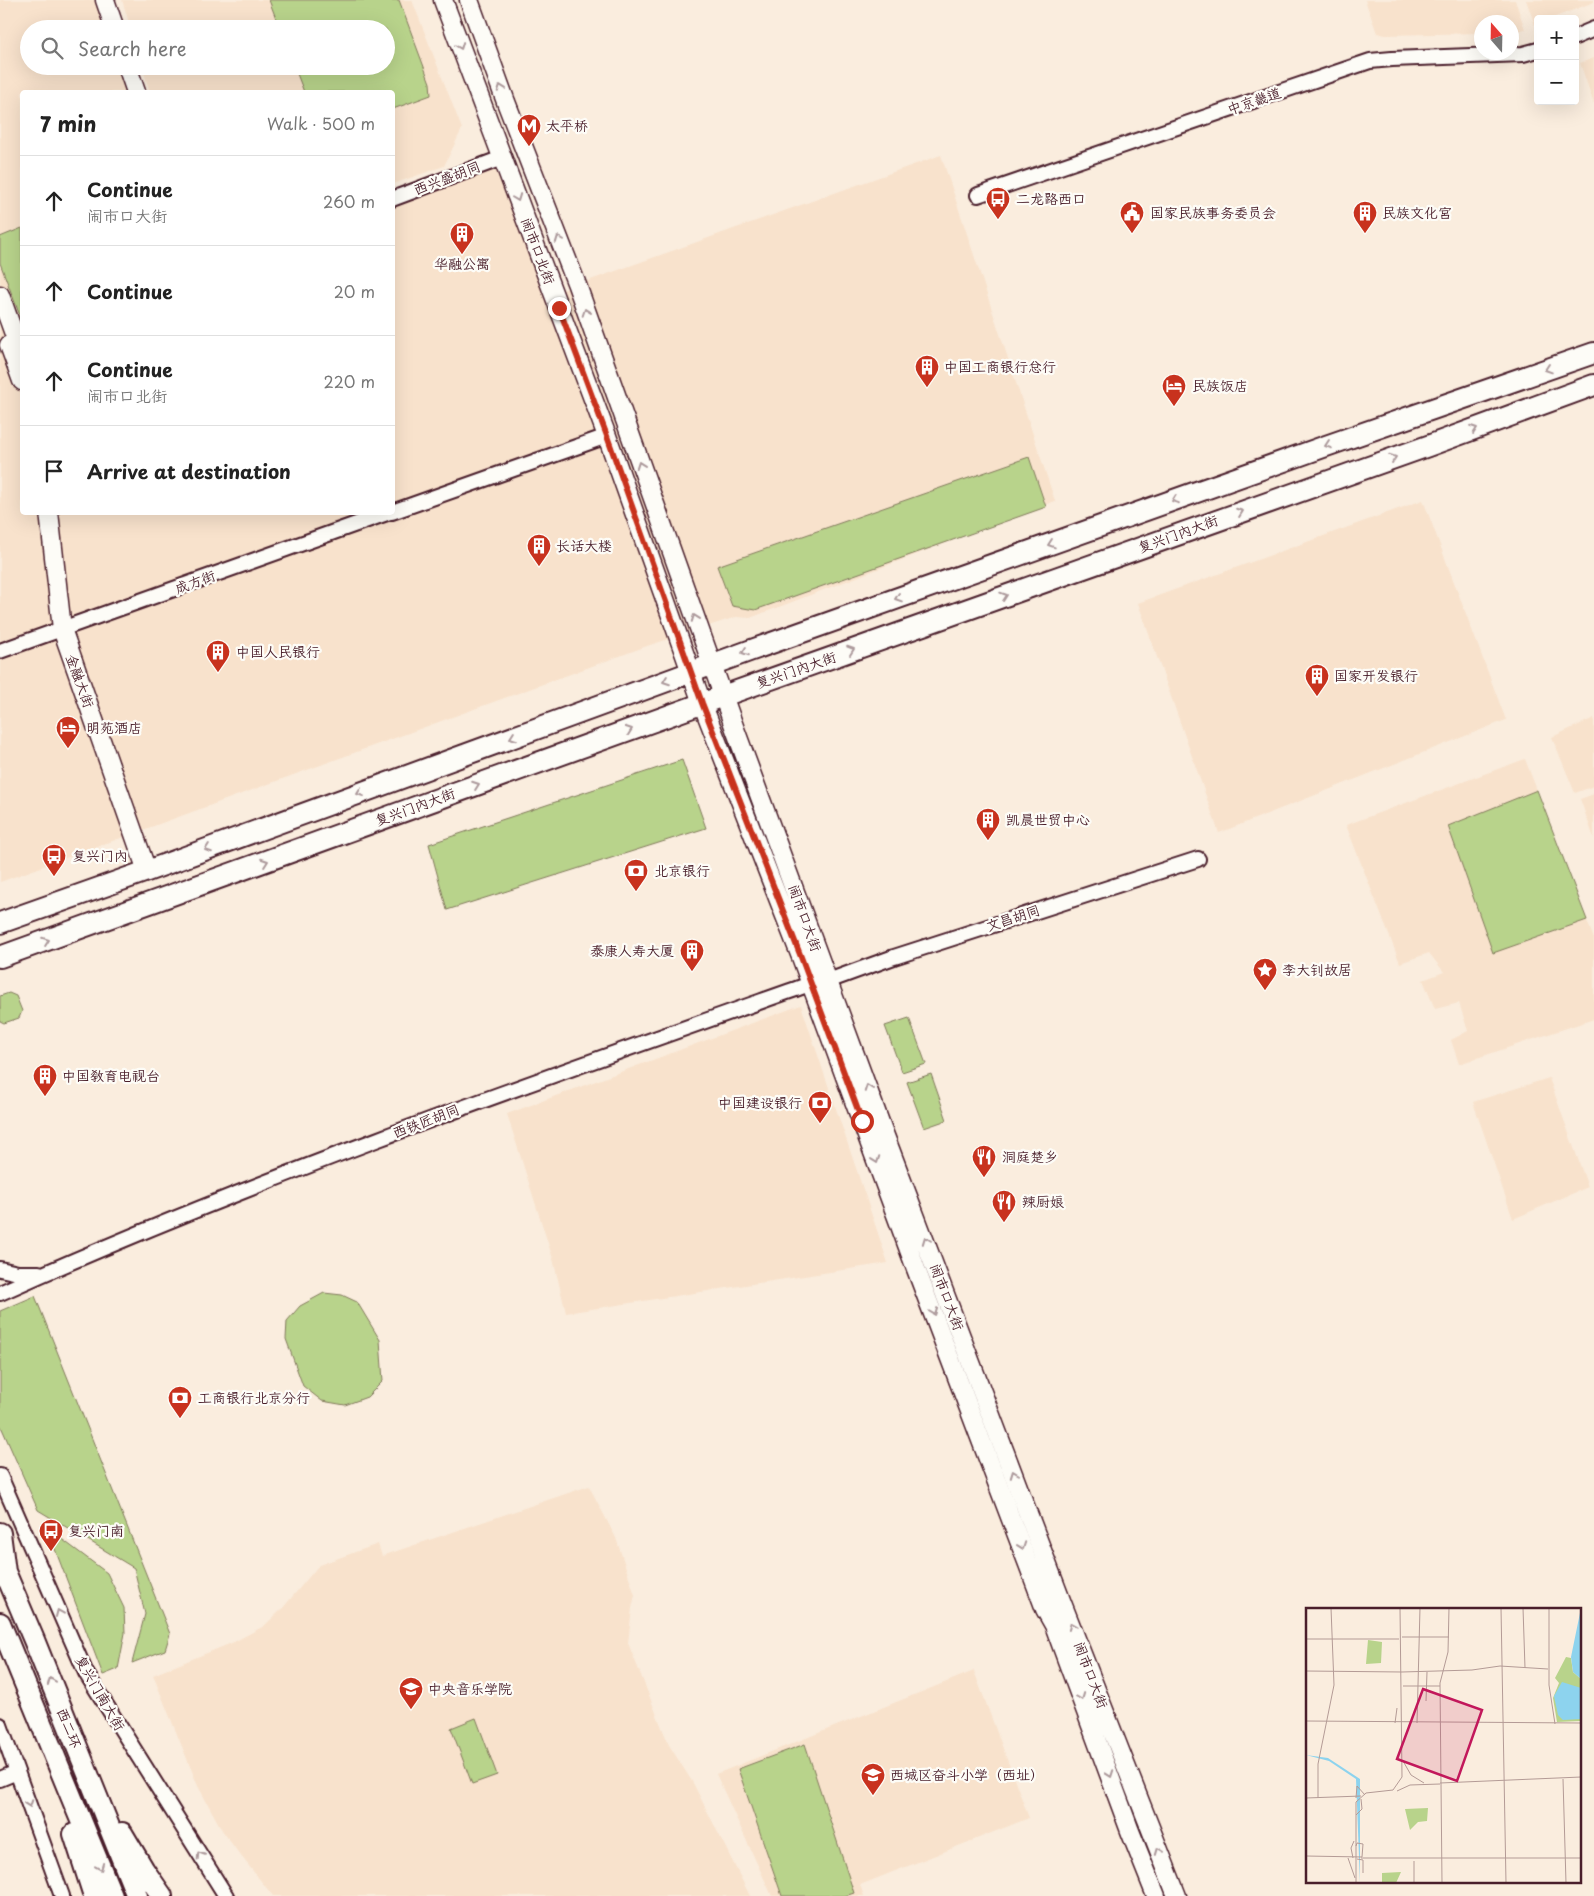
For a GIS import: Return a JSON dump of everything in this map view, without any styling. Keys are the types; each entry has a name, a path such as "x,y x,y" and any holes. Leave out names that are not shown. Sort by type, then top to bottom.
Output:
{"highway":[{"path":"0,923 152,870 711,664 1594,353"},
{"name":"复兴门内大街","path":"0,957 702,703 1428,446 1594,385"},
{"name":"西二环","path":"0,1534 3,1567 137,1896"},
{"name":"西二环","path":"0,1623 112,1896"},
{"path":"55,1757 69,1817 94,1896"},
{"path":"88,1775 144,1870 162,1896"}],"main road":[{"path":"105,0 112,20"},
{"name":"闹市口北街","path":"443,0 607,436 690,672"},
{"name":"闹市口北街","path":"469,0 506,102 577,285 723,696"},
{"path":"130,75 135,90"},
{"path":"554,294 577,285"},
{"path":"0,295 16,339 20,367"},
{"path":"0,322 16,339"},
{"path":"49,515 66,627 152,870"},
{"path":"58,515 66,627"},
{"name":"闹市口大街","path":"690,672 810,984 1045,1610 1054,1625 1156,1896"},
{"name":"闹市口大街","path":"723,696 1062,1603 1177,1896"}],"street":[{"path":"1579,36 1594,30"},
{"name":"中京畿道","path":"978,195 1370,61 1392,58 1523,54 1534,51"},
{"name":"西兴盛胡同","path":"395,198 502,158"},
{"name":"成方街","path":"395,511 607,436"},
{"name":"成方街","path":"0,651 383,515"},
{"name":"文昌胡同","path":"828,981 894,957 1198,859"},
{"name":"西铁匠胡同","path":"0,1293 215,1203 369,1143 506,1091 810,984"},
{"path":"0,1269 31,1274 47,1272"},
{"name":"复兴门南大街","path":"0,1476 86,1673 226,1896"},
{"path":"0,1725 62,1896"},
{"path":"0,1779 17,1772"}],"shaded area":[{"path":"0,0 105,0 112,20 20,20 20,75 130,75 135,90 20,90 20,515 395,515 395,198 502,158 554,293 941,155 1055,501 750,618 736,617 647,646 0,882"},
{"path":"122,0 412,0 462,129 444,166 395,183 395,90 149,90 145,75 395,75 395,20 128,20"},
{"path":"1365,0 1515,0 1525,29 1519,30 1519,15 1474,15 1474,33 1385,35 1377,33"},
{"path":"1526,0 1594,0 1594,2 1560,15 1534,15 1534,22"},
{"path":"1594,58 1594,104 1580,63"},
{"path":"1423,500 1506,720 1219,833 1138,603"},
{"path":"1594,718 1594,786 1575,793 1552,737"},
{"path":"1525,759 1594,939 1594,1019 1459,1064 1451,1040 1468,1031 1459,1003 1435,1009 1423,980 1444,972 1429,953 1400,963 1346,825"},
{"path":"1594,794 1594,838 1580,799"},
{"path":"801,1005 888,1263 566,1313 553,1259 507,1114"},
{"path":"1549,1078 1588,1187 1513,1219 1473,1102"},
{"name":"中央音乐学院","path":"589,1486 616,1538 635,1595 628,1643 669,1745 693,1783 750,1896 273,1896 222,1830 198,1786 153,1675 234,1642 264,1626 282,1609 319,1565 378,1544 382,1556"},
{"name":"西城区奋斗小学（西址）","path":"974,1671 1029,1818 860,1885 864,1896 772,1896 716,1774"}],"green space":[{"path":"269,0 399,0 430,83 431,95 395,108 395,90 303,90 297,75 395,75 395,20 277,20"},
{"path":"20,229 20,316 0,263 0,237"},
{"path":"1029,457 1046,507 755,610 732,606 717,566"},
{"path":"682,760 706,828 447,910 429,844"},
{"path":"1537,790 1587,920 1493,953 1448,826"},
{"path":"9,993 16,996 22,1011 19,1018 4,1023 0,1021 0,996"},
{"path":"909,1018 926,1064 902,1072 885,1026"},
{"path":"931,1074 947,1120 924,1128 907,1082"},
{"path":"324,1293 342,1295 357,1302 380,1340 383,1381 367,1397 345,1405 322,1401 303,1386 286,1339 287,1321 300,1306"},
{"path":"35,1296 170,1634 165,1650 132,1663 145,1614 134,1568 38,1510 0,1424 0,1311"},
{"path":"47,1528 107,1573 124,1608 125,1633 118,1669 103,1675"},
{"path":"476,1718 497,1775 472,1784 451,1728"},
{"path":"805,1744 854,1893 845,1896 782,1896 738,1769"}],"place":[{"name":"太平桥","path":"529,147"},
{"name":"二龙路西口","path":"998,220"},
{"name":"国家民族事务委员会","path":"1132,234"},
{"name":"民族文化宫","path":"1365,234"},
{"name":"华融公寓","path":"462,255"},
{"name":"中国工商银行总行","path":"927,388"},
{"name":"民族饭店","path":"1174,407"},
{"name":"长话大楼","path":"539,567"},
{"name":"中国人民银行","path":"218,673"},
{"name":"国家开发银行","path":"1317,697"},
{"name":"明苑酒店","path":"68,749"},
{"name":"凯晨世贸中心","path":"988,841"},
{"name":"复兴门内","path":"54,877"},
{"name":"北京银行","path":"636,892"},
{"name":"泰康人寿大厦","path":"692,972"},
{"name":"李大钊故居","path":"1265,991"},
{"name":"中国教育电视台","path":"45,1097"},
{"name":"中国建设银行","path":"820,1124"},
{"name":"洞庭楚乡","path":"984,1178"},
{"name":"辣厨娘","path":"1004,1223"},
{"name":"工商银行北京分行","path":"180,1419"},
{"name":"复兴门南","path":"51,1552"},
{"name":"中央音乐学院","path":"411,1710"},
{"name":"西城区奋斗小学（西址）","path":"873,1796"}],"route":[{"path":"559,308 607,436 702,703 801,957 862,1121"}]}
